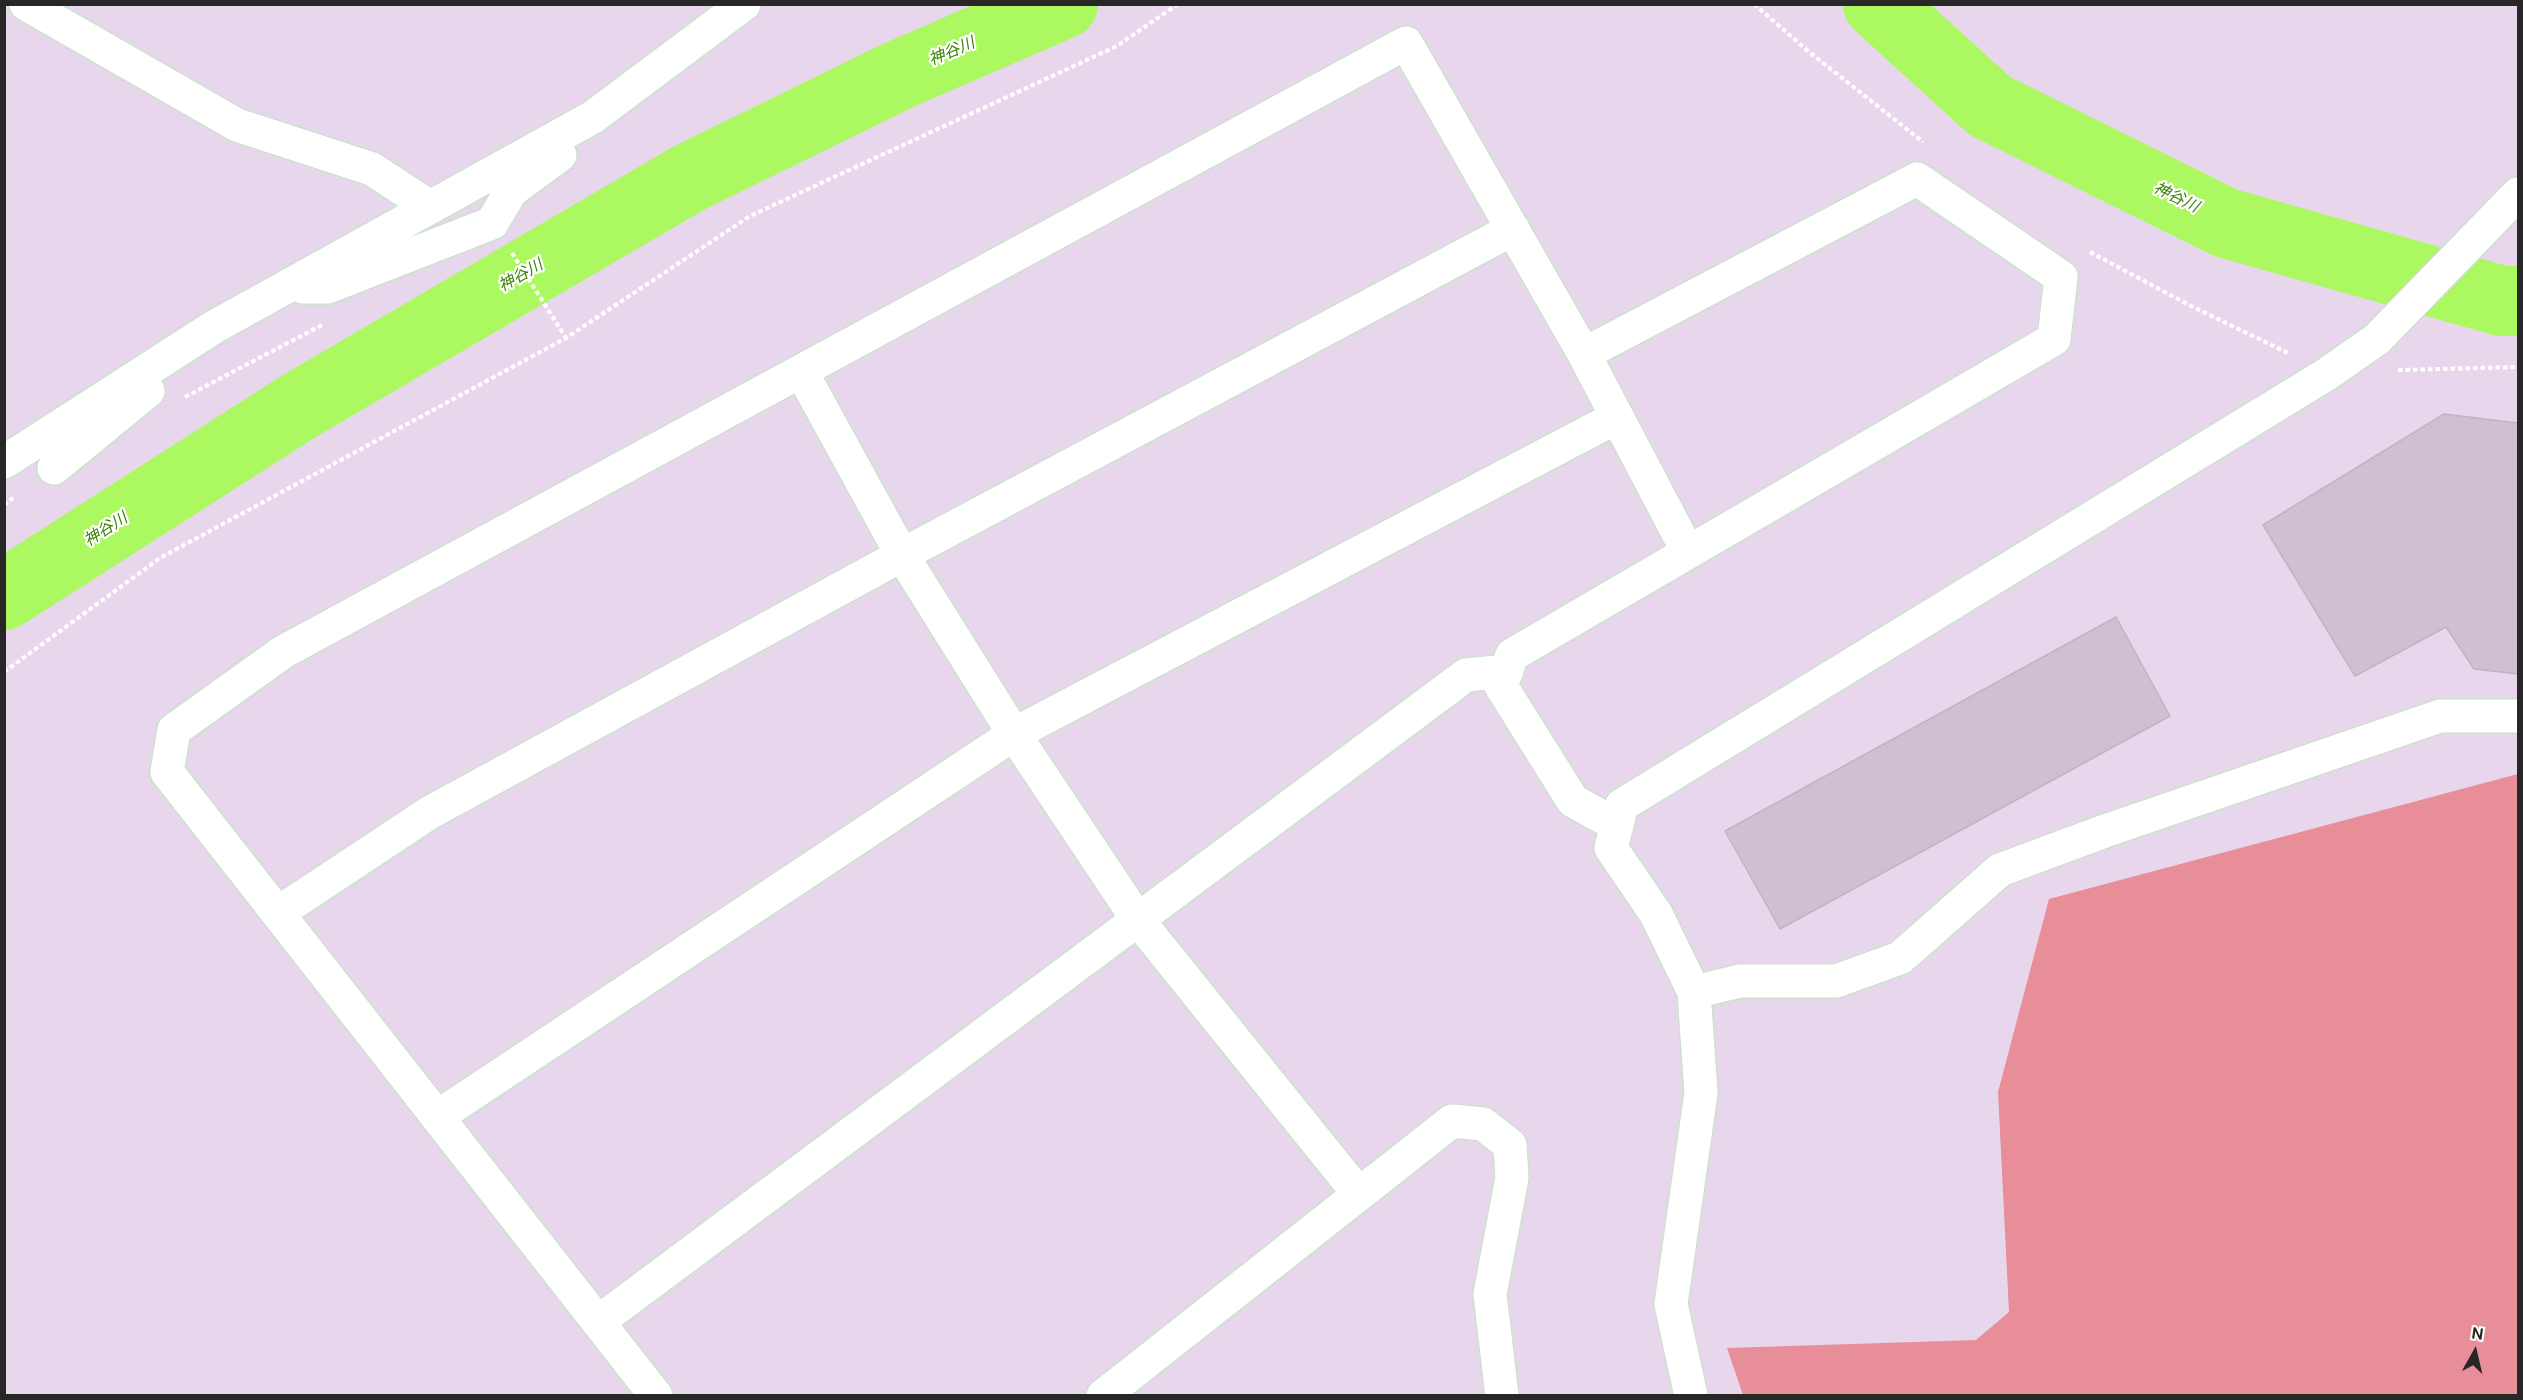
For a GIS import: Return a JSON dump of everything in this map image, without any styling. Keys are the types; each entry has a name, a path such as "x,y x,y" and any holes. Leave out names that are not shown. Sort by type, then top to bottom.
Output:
{"street":[{"path":"26,4 237,125 372,169 430,207"},
{"path":"4,462 214,327 593,117 744,4"},
{"path":"656,1395 167,772 174,730 284,652 1406,43 1584,354 1688,552"},
{"path":"287,287 328,287 492,223 511,191 557,159 593,117"},
{"path":"1584,354 1917,179 2061,277 2054,339 1512,655 1502,686 1573,801 1617,825"},
{"path":"1691,1395 1671,1304 1701,1093 1694,992 1656,914 1611,848 1622,806 2327,374 2377,339 2510,204"},
{"path":"278,914 429,813 902,555 1513,229"},
{"path":"54,468 175,369 214,327"},
{"path":"801,372 902,555 1014,734 1138,920 1358,1193"},
{"path":"437,1117 1014,734 1617,417"},
{"path":"598,1322 1466,675 1507,671"},
{"path":"1694,992 1740,981 1836,981 1900,958 2000,870 2116,827 2440,716 2518,716"},
{"path":"1103,1395 1452,1121 1483,1124 1510,1145 1512,1178 1491,1294 1502,1395"}],"path":[{"path":"4,672 160,558 566,338 750,216 1117,46 1178,4"},
{"path":"1754,4 1808,51 1927,144"},
{"path":"492,223 566,338"},
{"path":"2079,246 2191,306 2268,342 2327,374"},
{"path":"178,400 329,321"},
{"path":"2397,370 2518,367"},
{"path":"4,505 54,468"}],"shaded area":[{"path":"2518,774 2518,1395 1743,1395 1727,1348 1976,1340 2009,1312 1998,1092 2049,899"}],"building":[{"path":"2444,414 2518,423 2518,674 2474,669 2446,627 2355,676 2263,525"},
{"path":"2116,617 2170,716 1780,929 1725,831"}],"waterway":[{"name":"神谷川","path":"4,595 301,405 689,178 899,75 1063,4"},
{"name":"神谷川","path":"1878,4 1990,106 2226,223 2502,301 2518,301"}]}
